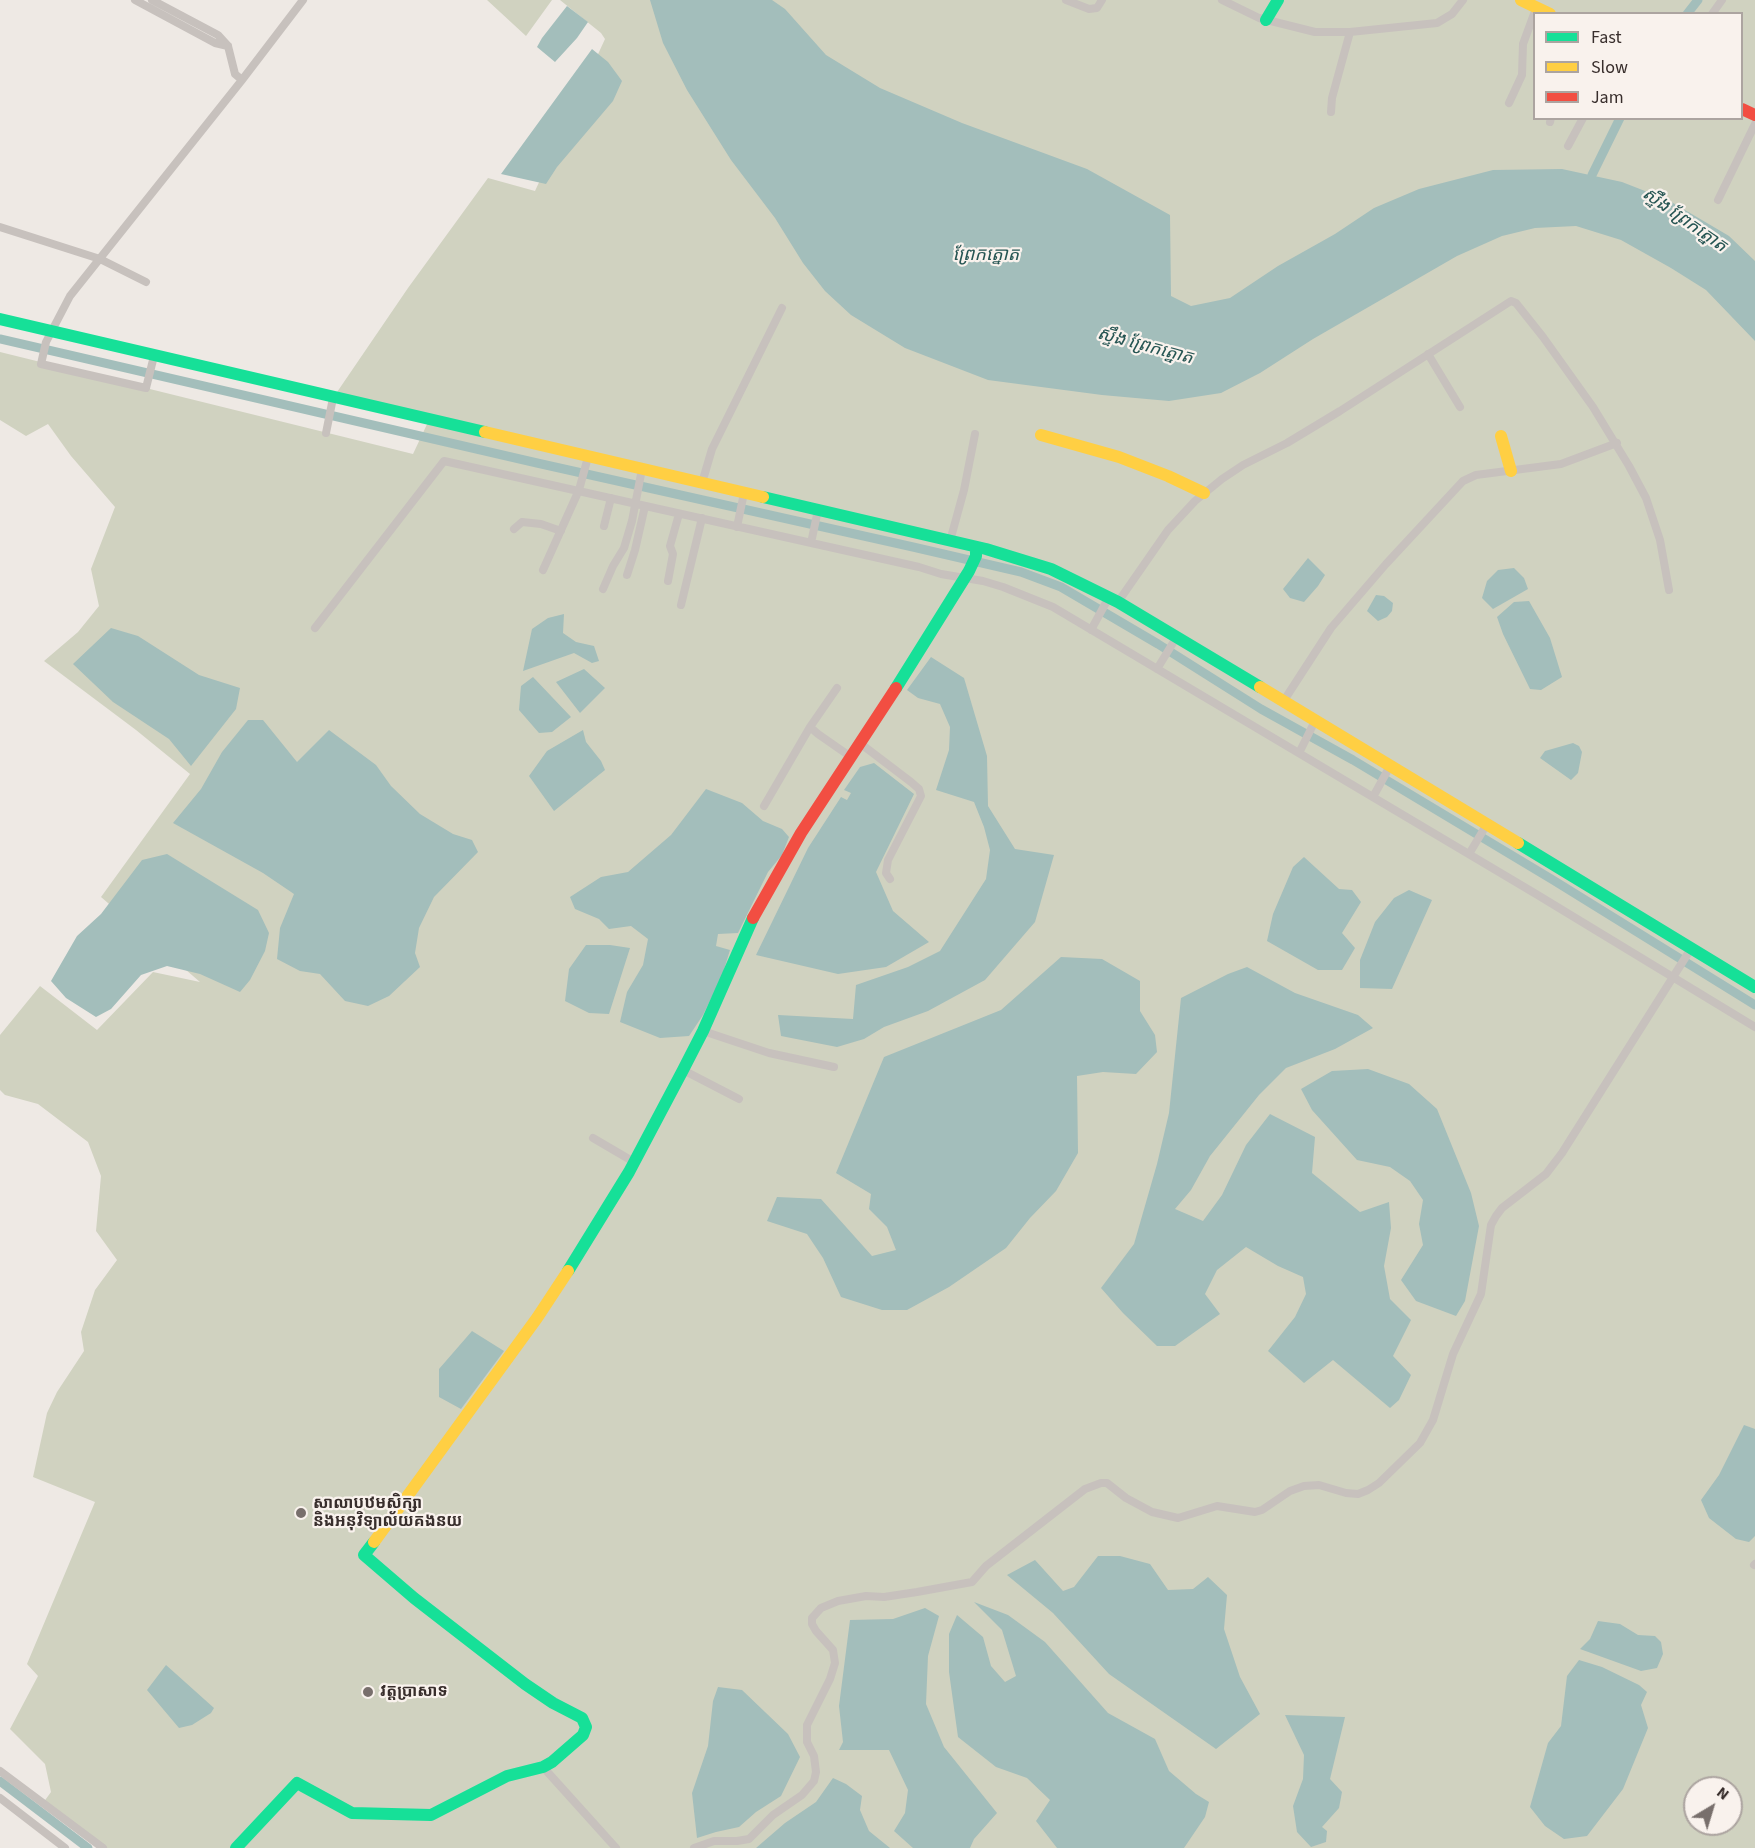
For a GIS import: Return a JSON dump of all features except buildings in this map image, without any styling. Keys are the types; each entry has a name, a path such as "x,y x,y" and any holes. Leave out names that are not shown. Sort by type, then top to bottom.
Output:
{"street":[{"path":"135,0 215,43 228,46"},
{"path":"152,0 218,35 228,46 235,74 242,80"},
{"path":"153,362 147,388 41,364 48,337 70,296 303,0"},
{"path":"1066,0 1089,9 1097,8 1102,0"},
{"path":"1222,0 1266,20 1315,32 1350,32 1437,23 1452,14 1463,0"},
{"path":"1266,20 1278,0"},
{"path":"1509,104 1522,75 1523,44 1530,6 1545,12"},
{"path":"1331,112 1332,98 1350,32"},
{"path":"1568,146 1582,120"},
{"path":"1718,200 1755,124"},
{"path":"0,227 100,259 146,282"},
{"path":"1090,630 1168,530 1204,493 1243,465 1296,438 1370,393 1511,301 1549,345 1617,443 1646,498 1660,540 1670,590"},
{"path":"702,483 712,449 782,308"},
{"path":"0,319 48,337 153,362 640,475 702,483 743,498 818,510 950,541 976,552 1051,569 1113,599 1174,642 1316,721 1755,987"},
{"path":"1428,354 1460,407"},
{"path":"326,433 332,403"},
{"path":"950,541 964,490 975,434"},
{"path":"1041,435 1119,457 1204,493"},
{"path":"1500,436 1511,471"},
{"path":"1283,702 1331,628 1457,486 1476,475 1561,464 1617,443"},
{"path":"315,628 444,461 580,487 611,498 636,500 645,506 679,514 737,524 811,543 966,575 1053,607 1090,630 1159,665 1299,753 1374,793 1469,854 1675,975 1755,1027"},
{"path":"543,570 580,487 586,462"},
{"path":"603,589 612,566 624,548 640,475"},
{"path":"604,526 611,498"},
{"path":"737,524 743,498"},
{"path":"627,576 636,550 645,506"},
{"path":"811,543 818,510"},
{"path":"668,581 673,554 670,546 679,514"},
{"path":"681,605 702,518"},
{"path":"514,529 522,522 541,524 561,531"},
{"path":"236,1848 297,1783 352,1813 431,1815 513,1773 543,1767 583,1735 586,1727 582,1718 553,1703 525,1684 414,1598 364,1555 537,1318 587,1241 634,1162 683,1070 703,1031 748,927 772,883 966,575 976,552"},
{"path":"1159,665 1174,642"},
{"path":"764,806 810,727 837,688"},
{"path":"1299,753 1316,721"},
{"path":"810,727 851,757"},
{"path":"861,744 911,782 919,789 921,796 888,860 885,873 890,879"},
{"path":"1374,793 1390,766"},
{"path":"1469,854 1486,824"},
{"path":"694,1848 720,1840 749,1839 773,1815 802,1795 814,1781 816,1772 814,1756 807,1742 807,1725 830,1679 835,1663 833,1650 812,1624 812,1618 821,1608 838,1601 866,1596 885,1597 972,1582 986,1566 1085,1490 1101,1483 1107,1483 1125,1498 1152,1512 1178,1518 1217,1506 1255,1512 1262,1510 1290,1491 1304,1486 1319,1485 1358,1494 1379,1483 1420,1443 1433,1420 1453,1354 1481,1294 1491,1225 1496,1215 1546,1174 1562,1153 1692,947"},
{"path":"703,1031 769,1053 834,1067"},
{"path":"683,1070 739,1099"},
{"path":"592,1138 634,1162"},
{"path":"543,1767 616,1848"},
{"path":"0,1771 103,1848"},
{"path":"0,1798 66,1848"}],"green space":[{"path":"487,0 552,0 526,36"},
{"path":"560,0 1755,0 1755,1848 103,1848 43,1803 51,1792 45,1764 10,1729 38,1676 27,1664 95,1502 33,1477 47,1413 57,1392 84,1351 81,1332 95,1290 117,1260 96,1231 101,1176 88,1142 38,1104 5,1095 0,1090 0,1035 40,986 97,1030 153,972 200,982 101,897 190,774 44,661 78,632 99,606 91,569 115,507 71,456 48,424 26,436 0,420 0,352 413,454 429,420 333,398 408,288 488,178 535,191 605,39 601,33"}],"water":[{"name":"ព្រែកត្នោត","path":"650,0 772,0 785,9 826,55 880,88 962,123 1087,169 1170,215 1171,296 1191,306 1230,298 1374,208 1419,189 1493,170 1562,169 1622,182 1668,200 1729,236 1755,261 1755,341 1706,290 1621,240 1576,226 1535,228 1502,236 1457,256 1313,339 1260,373 1221,393 1169,401 988,380 905,348 851,315 825,291 803,263 775,218 731,160 687,90 663,43"},
{"path":"567,6 588,22 555,62 537,47"},
{"path":"592,49 608,62 622,81 613,101 557,167 546,184 501,174"},
{"path":"1308,558 1325,575 1304,602 1290,598 1283,589"},
{"path":"1514,568 1524,578 1528,589 1493,609 1482,598 1487,581 1498,570"},
{"path":"1376,595 1384,596 1393,603 1392,611 1387,617 1378,621 1367,611"},
{"path":"1529,601 1550,638 1562,677 1541,690 1530,689 1497,617 1514,602"},
{"path":"564,614 563,633 576,642 594,646 599,661 592,663 574,653 523,671 532,629 548,618"},
{"path":"111,628 138,636 199,675 240,688 236,709 191,766 169,739 113,702 73,664"},
{"path":"931,657 964,678 987,756 988,806 1015,849 1054,855 1035,922 985,980 928,1011 884,1027 864,1039 837,1047 781,1036 778,1015 853,1019 856,985 908,967 940,951 986,879 990,850 974,802 936,790 949,750 950,727 940,704 918,698 907,690"},
{"path":"584,669 605,688 580,713 556,682"},
{"path":"533,677 571,717 552,732 539,733 519,710 521,686"},
{"path":"248,720 263,720 297,762 329,730 376,765 391,786 420,814 453,834 472,840 478,852 434,897 419,928 415,953 420,967 389,996 368,1006 345,1001 320,974 300,971 277,959 280,928 294,894 263,873 173,823 201,789 222,752"},
{"path":"583,730 586,742 605,770 554,811 529,776 547,751"},
{"path":"1573,743 1579,746 1582,752 1578,773 1571,780 1540,758 1545,751"},
{"path":"874,763 914,794 876,872 893,911 929,942 886,967 838,974 756,955 808,848 841,797 847,800 851,793 844,790 860,767"},
{"path":"706,789 742,803 763,821 782,829 789,837 782,855 768,872 738,933 718,934 716,946 730,950 722,976 703,1015 689,1036 660,1038 620,1022 627,992 643,965 648,939 631,926 609,929 599,919 575,909 570,897 601,877 628,872 671,835"},
{"path":"167,854 258,910 269,933 265,951 250,980 240,992 200,974 167,966 141,975 111,1009 96,1017 66,998 51,981 77,936 101,914 142,860"},
{"path":"1304,857 1339,889 1352,890 1361,902 1342,933 1355,948 1342,970 1318,970 1267,941 1273,914 1293,867"},
{"path":"1409,890 1432,900 1392,989 1360,988 1360,960 1375,922 1394,898"},
{"path":"586,945 630,948 609,1014 589,1013 565,1001 569,969"},
{"path":"1061,957 1102,959 1140,981 1140,1011 1155,1035 1157,1052 1136,1074 1103,1072 1077,1076 1078,1153 1056,1191 1006,1248 949,1287 907,1310 882,1310 841,1297 823,1258 807,1234 767,1221 777,1197 821,1199 872,1256 896,1250 887,1227 869,1209 871,1194 836,1173 884,1057 1001,1010"},
{"path":"1247,967 1295,993 1358,1015 1373,1028 1335,1049 1286,1068 1259,1095 1210,1156 1191,1190 1175,1209 1203,1221 1222,1195 1246,1145 1270,1114 1315,1137 1312,1173 1360,1212 1389,1202 1391,1228 1384,1266 1390,1299 1411,1320 1393,1356 1411,1375 1399,1400 1390,1408 1333,1360 1304,1383 1268,1351 1295,1317 1306,1294 1303,1277 1278,1266 1246,1247 1217,1270 1205,1294 1220,1314 1175,1346 1157,1346 1101,1288 1134,1244 1157,1164 1169,1113 1181,998"},
{"path":"1368,1069 1409,1084 1437,1109 1471,1193 1479,1226 1465,1301 1456,1316 1416,1301 1401,1280 1423,1245 1419,1224 1423,1200 1410,1181 1390,1167 1357,1160 1312,1110 1301,1089 1332,1071"},
{"path":"472,1331 504,1351 461,1409 439,1397 439,1369"},
{"path":"1744,1425 1755,1429 1755,1536 1749,1542 1736,1539 1709,1518 1701,1500 1719,1475"},
{"path":"1098,1556 1120,1556 1150,1564 1168,1590 1193,1589 1208,1577 1227,1595 1224,1629 1240,1677 1260,1714 1216,1749 1109,1674 1053,1613 1007,1575 1035,1560 1063,1591 1074,1587"},
{"path":"974,1602 1008,1615 1045,1642 1108,1713 1155,1739 1169,1771 1209,1802 1205,1817 1184,1848 1057,1848 1036,1821 1050,1800 1027,1778 996,1767 958,1737 949,1672 949,1634 957,1615 983,1637 991,1666 1005,1682 1016,1676 1002,1630"},
{"path":"925,1608 939,1616 928,1656 926,1704 944,1747 997,1813 974,1839 970,1848 913,1848 894,1831 905,1813 908,1790 889,1750 839,1750 843,1742 839,1706 850,1620 893,1619"},
{"path":"1598,1621 1620,1624 1638,1635 1655,1636 1661,1642 1663,1654 1657,1668 1641,1671 1580,1649 1590,1639"},
{"path":"1579,1660 1602,1667 1639,1685 1647,1692 1641,1705 1648,1728 1623,1789 1587,1836 1564,1839 1545,1826 1530,1807 1548,1743 1561,1726 1567,1676"},
{"path":"166,1665 214,1708 211,1713 192,1725 179,1728 147,1690"},
{"path":"718,1687 742,1690 788,1734 800,1757 781,1796 756,1812 739,1827 697,1838 692,1793 708,1746 713,1701"},
{"path":"1285,1715 1345,1717 1330,1779 1342,1792 1339,1808 1322,1827 1327,1831 1326,1842 1311,1847 1297,1832 1293,1806 1303,1779 1304,1755"},
{"path":"833,1778 862,1796 860,1810 869,1831 890,1848 756,1848 785,1823 816,1802"}],"waterway":[{"path":"1689,12 1698,0"},
{"path":"1592,175 1619,120"},
{"path":"0,339 1021,572 1061,587 1158,644 1261,709 1353,760 1553,880 1755,1005"},
{"path":"0,1781 88,1848"}],"traffic: fast":[{"path":"1266,20 1278,0"},
{"path":"0,319 485,432"},
{"path":"763,497 986,549 1051,569 1118,602 1260,687"},
{"path":"896,688 969,571 976,556 976,547"},
{"path":"1518,843 1755,987"},
{"path":"568,1271 629,1172 683,1070 703,1031 753,918"},
{"path":"236,1848 297,1783 352,1813 431,1815 507,1776 543,1767 583,1735 586,1727 582,1718 553,1703 525,1684 414,1598 364,1555 374,1542"}],"traffic: slow":[{"path":"1521,0 1546,12"},
{"path":"485,432 763,497"},
{"path":"1041,435 1119,457 1204,493"},
{"path":"1501,436 1511,471"},
{"path":"1260,687 1518,843"},
{"path":"374,1542 537,1318 568,1271"}],"traffic: jam":[{"path":"1743,109 1755,115"},
{"path":"753,918 801,833 896,688"}],"place":[{"name":"សាលាបឋមសិក្សា និងអនុវិទ្យាល័យគងនយ","path":"301,1513"},
{"name":"វត្តប្រាសាទ","path":"368,1692"}],"water label":[{"name":"ស្ទឹង ព្រែកត្នោត","path":"1684,221"},
{"name":"ស្ទឹង ព្រែកត្នោត","path":"1145,347"}]}
